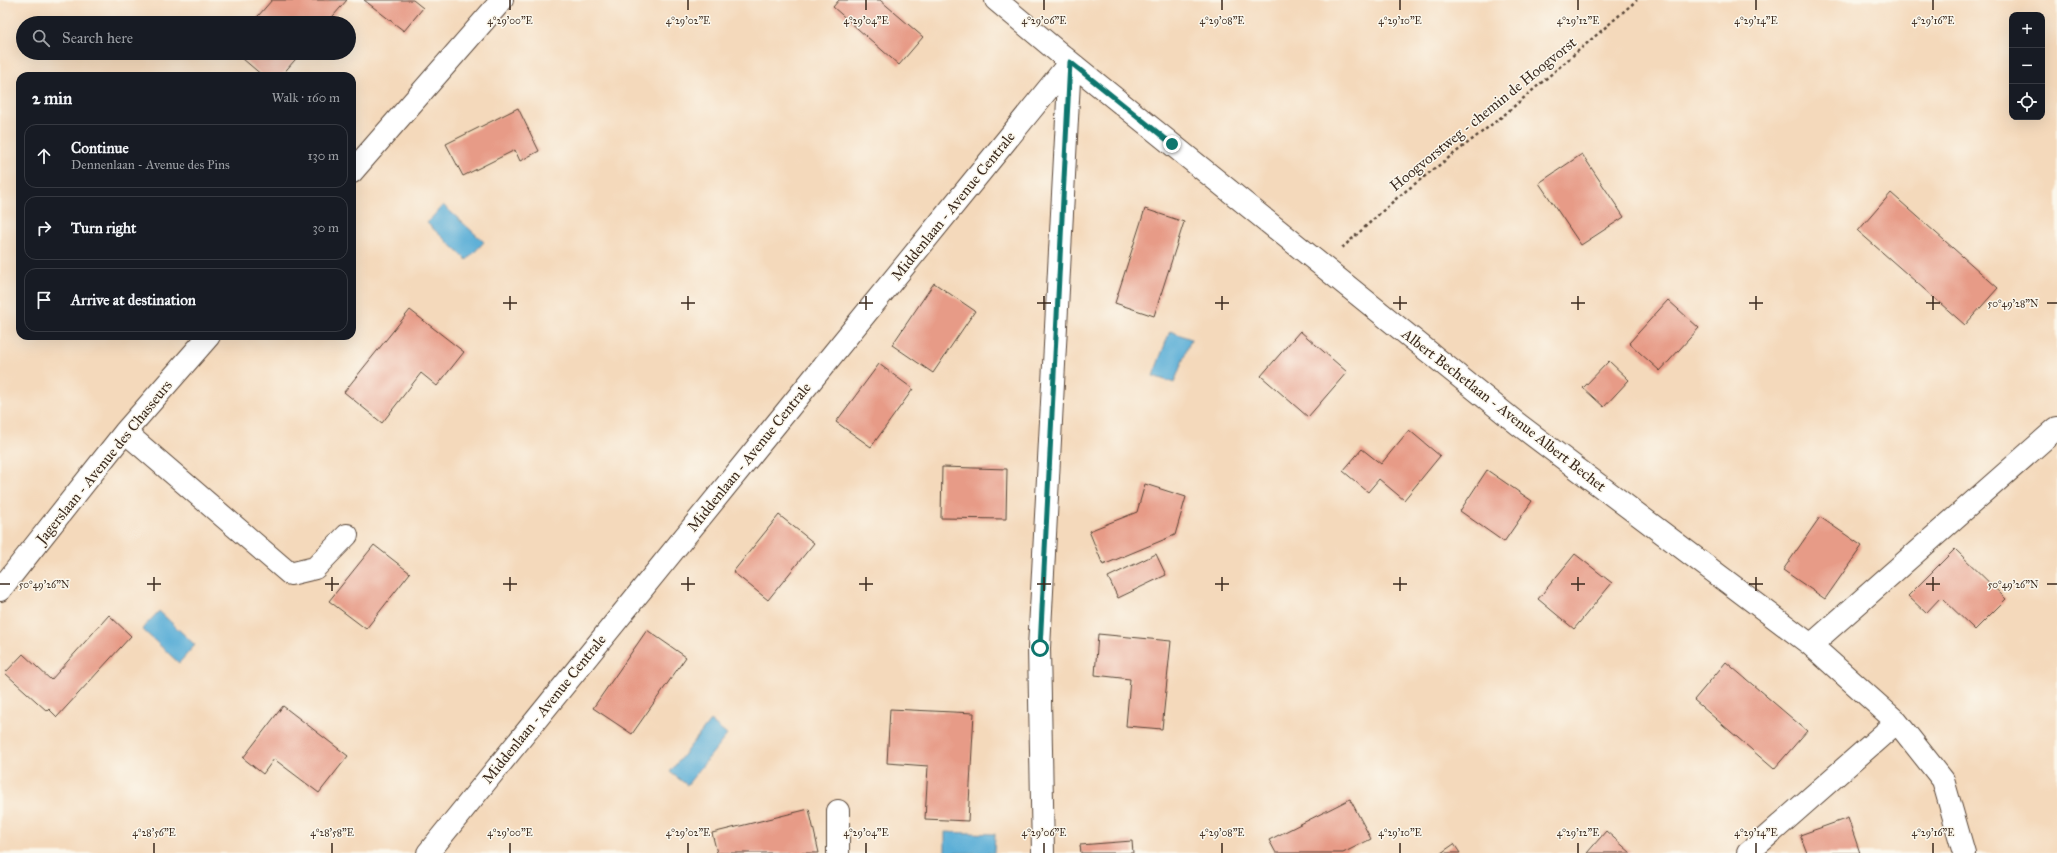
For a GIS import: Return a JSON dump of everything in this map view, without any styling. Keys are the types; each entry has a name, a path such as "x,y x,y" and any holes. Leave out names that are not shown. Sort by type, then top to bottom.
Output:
{"street":[{"path":"356,167 502,0"},
{"name":"Albert Bechetlaan - Avenue Albert Bechet","path":"996,0 1070,62 1518,424 1811,645 1897,722 1942,780 1964,853"},
{"path":"1043,853 1040,648 1070,62"},
{"name":"Middenlaan - Avenue Centrale","path":"428,853 1070,62"},
{"name":"Jagerslaan - Avenue des Chasseurs","path":"0,590 125,432 206,340"},
{"path":"1811,645 2057,428"},
{"path":"125,432 290,574 315,568 347,535"},
{"path":"1748,853 1897,722"},
{"path":"838,811 838,853"}],"path":[{"name":"Hoogvorstweg - chemin de Hoogvorst","path":"1344,246 1398,197 1504,115 1637,0"}],"water":[{"path":"443,205 484,242 467,260 427,223"},
{"path":"1170,331 1191,339 1174,383 1153,376"},
{"path":"159,611 195,645 179,663 142,629"},
{"path":"710,721 727,735 687,785 670,772"},
{"path":"945,832 995,834 994,853 945,853"}],"building":[{"path":"272,0 347,0 333,16 258,16"},
{"path":"364,0 413,0 423,8 404,31"},
{"path":"839,0 880,0 923,37 899,65 833,7"},
{"path":"244,60 295,60 284,72 258,72"},
{"path":"518,108 539,151 520,161 515,150 463,176 446,144"},
{"path":"1582,154 1624,217 1581,245 1539,183"},
{"path":"1891,193 1998,288 1965,325 1858,231"},
{"path":"1145,209 1184,222 1154,316 1115,303"},
{"path":"934,283 975,311 933,373 892,345"},
{"path":"1668,300 1699,328 1660,371 1629,343"},
{"path":"410,310 464,352 437,386 421,373 382,423 344,392"},
{"path":"1300,331 1347,372 1308,417 1261,376"},
{"path":"1609,361 1629,380 1604,407 1583,388"},
{"path":"879,364 913,389 871,447 836,422"},
{"path":"1409,430 1440,456 1404,500 1379,479 1368,492 1343,471 1362,449 1381,464"},
{"path":"942,467 1007,469 1006,519 941,518"},
{"path":"1487,470 1532,501 1504,542 1460,511"},
{"path":"1145,484 1186,497 1175,535 1103,565 1089,531 1137,512"},
{"path":"779,515 814,543 768,600 733,572"},
{"path":"1820,517 1862,546 1825,599 1783,570"},
{"path":"374,545 410,573 366,629 329,601"},
{"path":"1955,549 2006,599 1975,630 1941,597 1926,613 1908,596"},
{"path":"1156,554 1166,575 1118,598 1108,577"},
{"path":"1575,554 1612,583 1574,629 1538,599"},
{"path":"109,615 131,636 57,717 49,709 47,711 5,673 23,654 51,680"},
{"path":"647,630 686,657 632,734 593,708"},
{"path":"1098,634 1171,641 1162,729 1126,726 1130,679 1095,675"},
{"path":"1726,662 1807,731 1774,769 1694,700"},
{"path":"283,706 348,756 319,793 274,759 263,774 243,758"},
{"path":"890,709 974,713 968,821 925,819 928,766 887,763"},
{"path":"1350,799 1371,839 1343,853 1276,853 1269,840"},
{"path":"809,809 819,853 717,853 712,833"},
{"path":"1848,818 1860,853 1807,853 1800,835"},
{"path":"1606,831 1631,853 1587,853"},
{"path":"1132,841 1133,853 1081,853 1080,845"},
{"path":"1454,844 1460,853 1441,853"}],"route":[{"path":"1040,648 1070,62 1172,144"}]}
